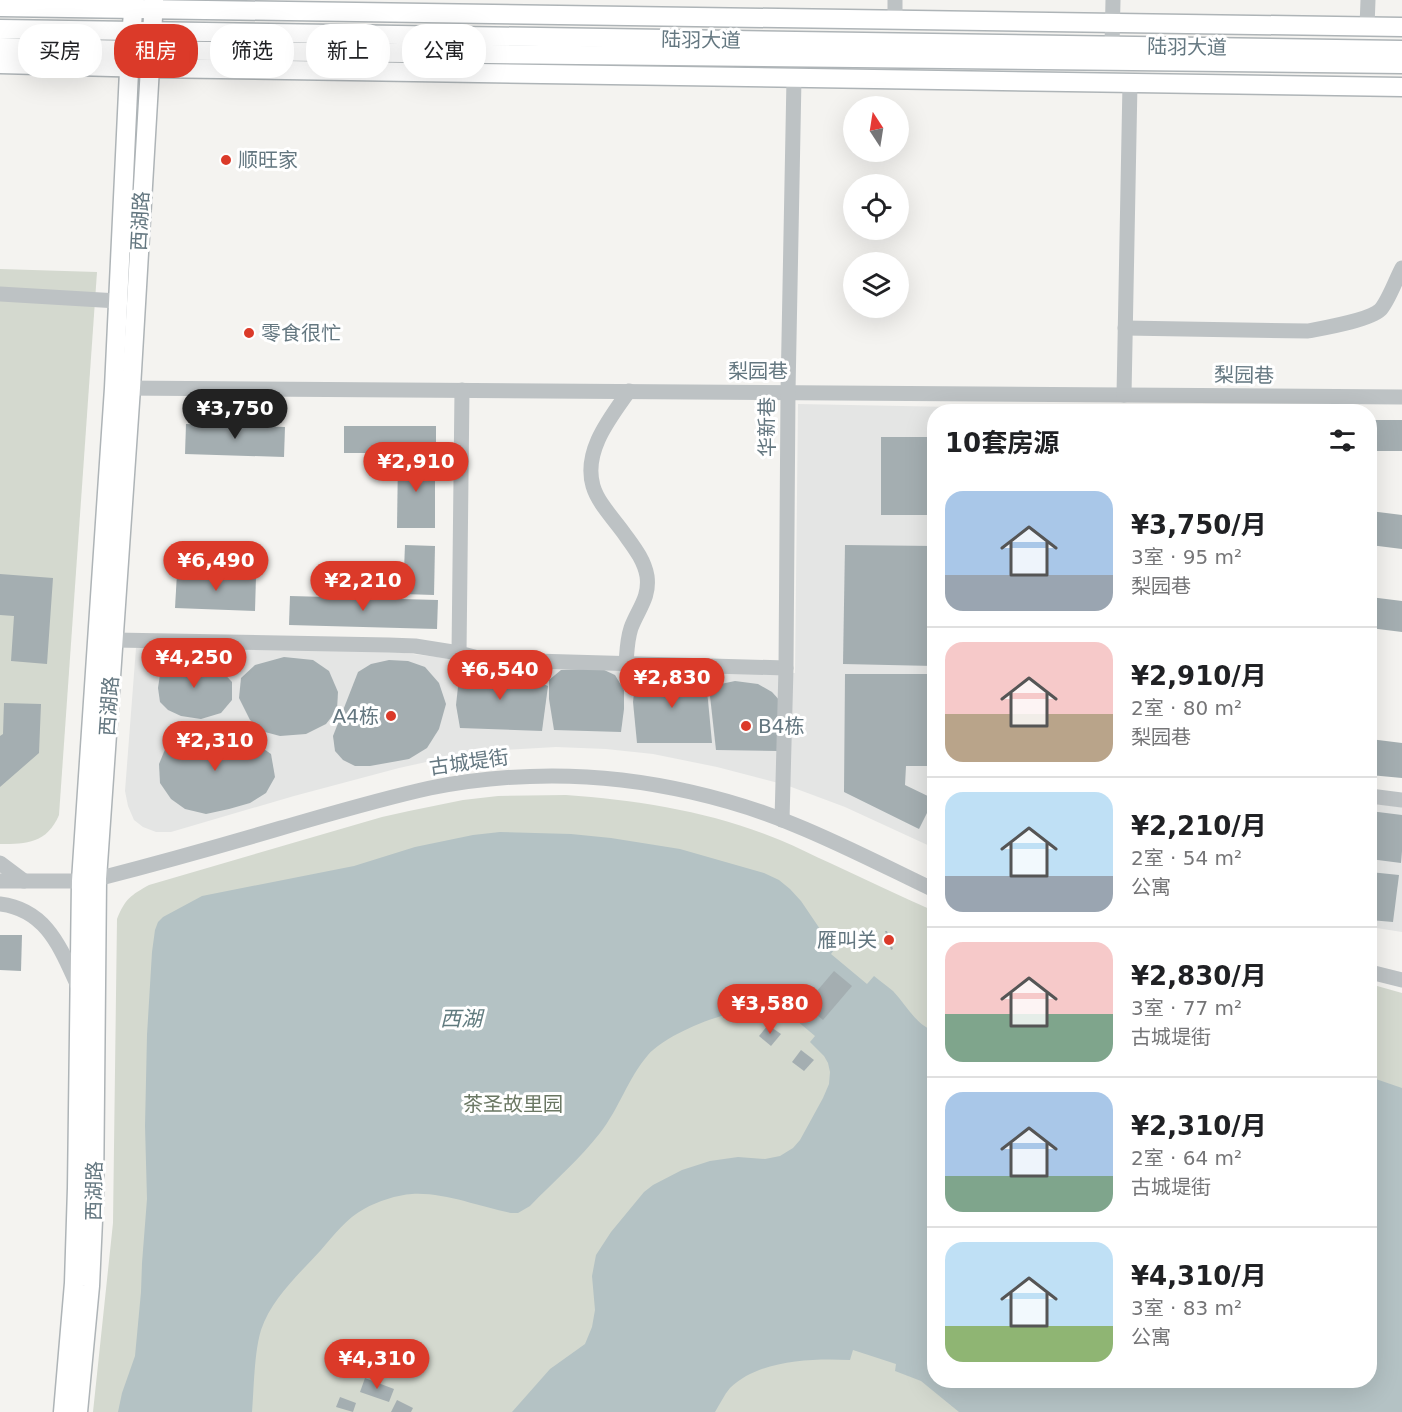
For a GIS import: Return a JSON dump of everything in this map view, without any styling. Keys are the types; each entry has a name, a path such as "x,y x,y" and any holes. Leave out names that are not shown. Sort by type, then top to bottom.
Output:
{"main road":[{"path":"0,7 134,4 513,7 895,20 1402,27"},
{"name":"西湖路","path":"133,24 134,4"},
{"name":"西湖路","path":"153,24 154,5"},
{"name":"陆羽大道","path":"0,29 114,32"},
{"name":"陆羽大道","path":"198,33 1402,50"},
{"name":"陆羽大道","path":"0,47 114,58"},
{"name":"陆羽大道","path":"198,59 1402,64"},
{"path":"0,64 114,60"},
{"path":"198,60 794,78 1402,87"},
{"name":"西湖路","path":"78,1412 90,1286 94,1210 89,880 114,640 122,388 118,301 129,78"},
{"name":"西湖路","path":"63,1412 74,1283 80,988 122,388 148,78"}],"street":[{"path":"895,0 895,20"},
{"path":"1112,46 1113,0"},
{"path":"1367,27 1368,0"},
{"name":"华新巷","path":"782,820 794,78"},
{"path":"1124,395 1130,83"},
{"path":"1125,328 1308,331 1374,315 1382,308 1402,268"},
{"path":"0,294 118,301"},
{"name":"梨园巷","path":"122,388 1402,397"},
{"path":"459,653 462,390"},
{"path":"626,664 627,642 632,626 644,603 647,575 640,555 600,500 593,485 591,464 596,444 629,391"},
{"path":"114,640 415,646 500,660 786,668"},
{"name":"古城堤街","path":"0,881 89,880 431,788 494,778 562,776 628,780 692,792 739,806 794,825 927,887"},
{"path":"1377,797 1402,800"},
{"path":"0,863 24,881"},
{"path":"0,904 24,910 42,923 56,940 80,988"},
{"path":"1377,974 1402,980"}],"shaded area":[{"path":"798,404 927,406 927,845 845,807 786,785 717,767 653,754 606,749 556,747 449,757 294,796 171,832 156,832 143,827 134,820 125,791 136,648 388,651 519,667 795,673"},
{"path":"1377,804 1402,807 1402,932 1377,928"}],"green space":[{"path":"0,269 97,272 59,815 49,831 35,840 0,844"},
{"name":"西湖","path":"566,795 620,800 702,815 755,830 927,908 927,1388 1377,1388 1377,986 1402,993 1402,1412 93,1412 113,1223 117,919 126,902 149,885 382,817 463,800 498,796"}],"water":[{"name":"西湖","path":"500,832 571,834 611,838 680,849 764,873 779,880 801,901 820,929 837,946 831,954 867,984 874,976 893,991 916,1019 927,1028 927,1386 921,1381 895,1371 896,1364 853,1350 850,1360 787,1363 756,1372 730,1388 715,1412 512,1412 550,1369 585,1344 592,1327 595,1310 592,1276 596,1255 611,1232 644,1192 682,1170 710,1161 738,1157 765,1159 780,1156 793,1148 800,1140 829,1084 828,1063 810,1042 815,1036 790,1015 785,1022 768,1012 752,1010 702,1022 657,1047 641,1064 607,1124 592,1143 530,1206 518,1213 437,1195 412,1194 381,1201 352,1217 287,1287 266,1318 257,1349 252,1412 118,1412 135,1356 141,1292 147,1199 145,1126 147,1035 152,952 158,922 202,896 354,866 415,847"},
{"name":"西湖","path":"1377,1079 1402,1088 1402,1412 959,1412 930,1388 1377,1388"}],"building":[{"path":"1377,420 1402,420 1402,451 1377,451"},
{"path":"186,424 285,427 284,457 185,454"},
{"path":"344,426 436,426 436,453 344,453"},
{"path":"881,437 927,437 927,515 881,515"},
{"path":"398,457 435,457 435,528 397,528"},
{"path":"1377,512 1402,515 1402,549 1377,546"},
{"path":"405,545 435,546 434,595 403,594"},
{"path":"845,545 927,546 927,666 843,664"},
{"path":"177,573 256,576 255,611 175,608"},
{"path":"0,574 53,578 47,664 11,661 14,616 0,615"},
{"path":"290,596 438,600 437,629 289,625"},
{"path":"1377,598 1402,601 1402,632 1377,629"},
{"path":"284,657 313,660 329,671 338,692 337,710 326,724 306,734 280,736 265,732 250,720 239,698 241,678 255,665"},
{"path":"174,659 197,659 219,668 232,682 232,700 221,713 201,719 181,716 168,710 160,702 158,688 161,668"},
{"name":"A4栋","path":"389,660 408,661 425,667 439,683 446,704 439,729 427,748 409,759 370,766 355,766 343,760 335,751 333,736 358,672 371,664"},
{"path":"484,668 504,671 548,686 542,731 460,728 456,705 458,687 467,670"},
{"path":"602,669 615,675 624,690 621,732 554,730 549,699 549,680 561,670"},
{"path":"670,670 689,673 705,681 712,743 637,743 633,702 635,684 650,672"},
{"path":"845,674 927,674 927,766 906,766 905,785 927,796 927,813 919,829 844,792"},
{"name":"B4栋","path":"735,681 758,684 772,692 781,702 778,751 716,750 710,696 716,685"},
{"path":"4,703 41,704 39,753 0,787 0,736 3,734"},
{"path":"210,732 254,742 271,754 275,777 266,793 250,803 206,814 185,809 171,799 160,783 159,764 166,747 185,734"},
{"path":"1377,740 1402,743 1402,778 1377,776"},
{"path":"1377,812 1402,815 1401,863 1377,860"},
{"path":"1377,873 1399,875 1393,922 1377,921"},
{"name":"雁叫关","path":"885,931 887,931 893,949 891,950"},
{"path":"0,935 22,935 21,971 0,970"},
{"path":"834,971 852,986 823,1020 805,1005"},
{"path":"768,1025 781,1034 771,1046 759,1036"},
{"path":"801,1050 814,1060 804,1071 792,1062"},
{"path":"365,1378 394,1389 389,1402 360,1392"},
{"path":"340,1397 356,1403 353,1412 336,1407"},
{"path":"397,1400 413,1408 411,1412 391,1412"}],"place":[{"name":"顺旺家","path":"226,160"},
{"name":"零食很忙","path":"249,333"},
{"name":"A4栋","path":"391,716"},
{"name":"B4栋","path":"746,726"},
{"name":"雁叫关","path":"889,940"}],"park label":[{"name":"茶圣故里园","path":"513,1104"}]}
